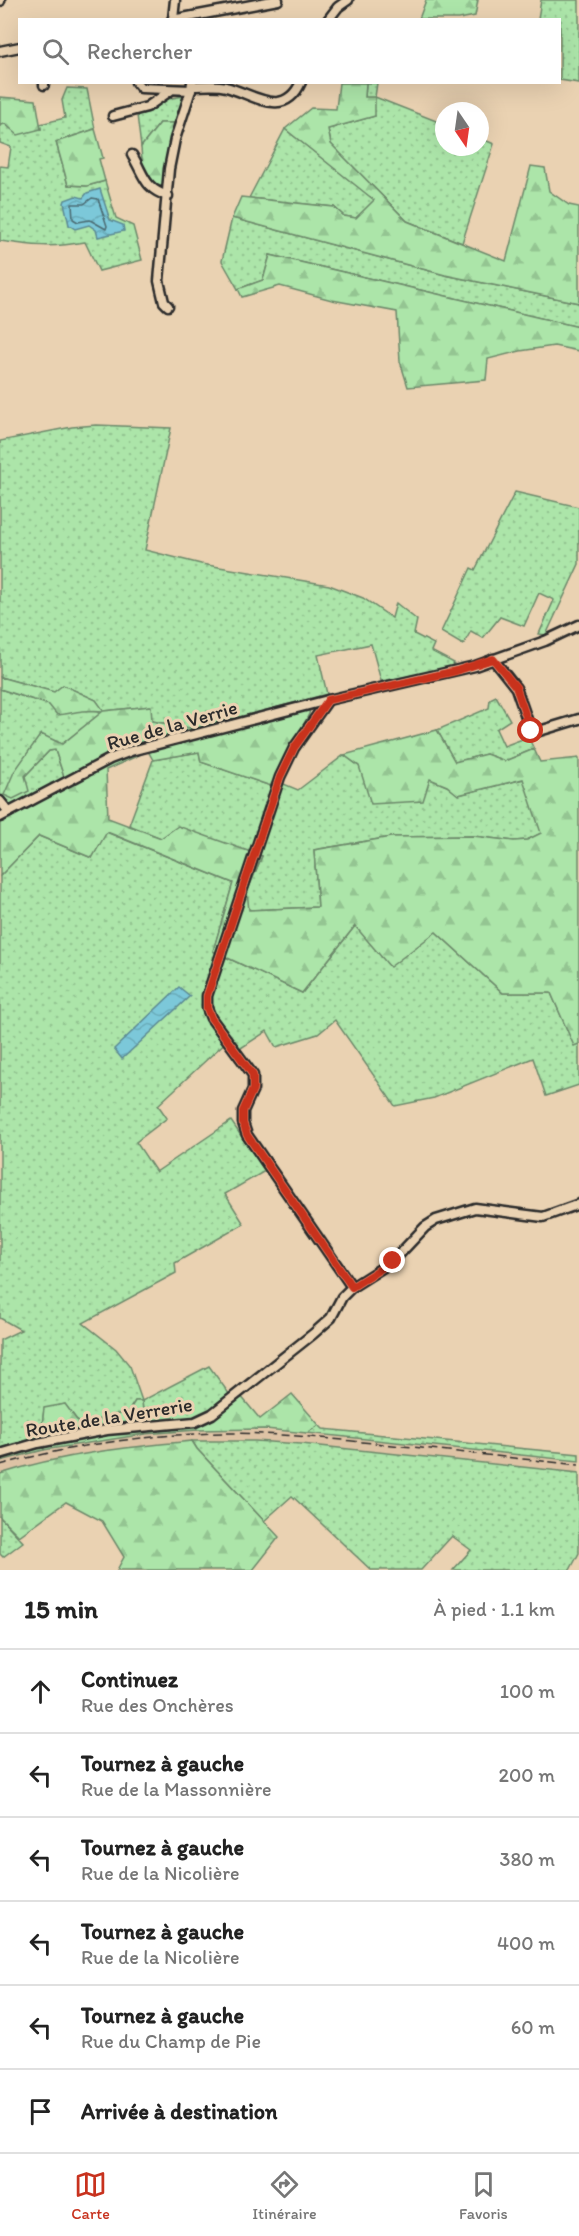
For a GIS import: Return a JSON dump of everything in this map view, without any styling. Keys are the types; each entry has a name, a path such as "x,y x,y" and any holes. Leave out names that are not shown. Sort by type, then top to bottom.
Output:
{"street":[{"path":"174,18 175,0"},
{"path":"179,18 278,0"},
{"path":"329,18 338,6 348,0"},
{"path":"0,51 18,47"},
{"path":"133,84 141,88 170,91 192,86 226,87 267,102 280,103 292,96 300,84"},
{"path":"168,306 164,302 159,281 169,169 175,139 192,86"},
{"path":"113,116 147,108 170,91"},
{"path":"132,155 147,184 155,192 168,196"},
{"name":"Rue de la Verrie","path":"0,817 110,759 131,751 328,700 456,671 545,641 579,625"},
{"path":"493,659 516,687 531,731 536,732 579,719"},
{"path":"328,700 294,748 280,777 207,996 207,1008 211,1018 253,1075 253,1089 243,1111 243,1123 247,1135 352,1287 393,1261 425,1227 436,1220 476,1208 543,1217 579,1204"},
{"path":"0,801 9,812"},
{"name":"Route de la Verrerie","path":"0,1454 38,1443 107,1430 195,1422 212,1414 331,1318 342,1297 352,1287"}],"shaded area":[{"path":"222,1429 307,1433 579,1461 579,1473 301,1444 225,1440 149,1445 0,1474 0,1461 34,1452 131,1435"}],"green space":[{"path":"426,0 478,0 475,16 419,18"},
{"path":"541,0 579,0 579,83 561,80 561,18 538,18"},
{"path":"339,84 366,84 365,97 375,97 375,116 328,129 331,144 407,221 506,261 531,166 545,168 549,191 569,205 579,207 579,303 445,275 232,218 241,197 334,207 344,216 356,218 374,200 285,129 311,108 336,109"},
{"path":"366,84 377,84 375,97 435,120 435,156 489,156 489,142 494,144 462,243 407,221 331,144 328,129 375,116 365,97"},
{"path":"67,88 87,89 95,129 56,142 68,185 87,186 105,181 116,218 133,226 142,260 99,271 85,242 42,246 0,241 0,166 8,167 11,147 0,143 0,125 41,129 40,124 65,118 62,100"},
{"path":"184,96 176,123 160,123 141,147 137,115 150,112 166,99"},
{"path":"0,97 36,100 41,129 18,135 5,124 0,125"},
{"path":"160,123 176,123 167,153 164,185 157,186 146,174 141,147"},
{"path":"95,129 103,158 99,159 105,181 87,186 68,185 56,142"},
{"path":"285,129 375,200 356,218 344,216 334,207 249,198"},
{"path":"232,218 445,275 579,303 579,327 270,255 263,280 238,289 222,261"},
{"path":"270,255 579,327 579,351 554,346 520,351 488,359 486,380 408,387 400,361 397,312 332,300 280,286 242,297 238,289 263,280"},
{"path":"96,425 171,428 145,550 201,564 329,585 363,598 392,618 396,603 417,620 414,634 434,644 431,651 454,663 449,669 381,681 371,644 318,655 327,694 195,729 152,721 150,706 104,711 62,744 40,735 25,776 49,751 55,750 67,786 0,820 0,689 50,704 103,711 96,700 63,685 54,692 0,677 0,441 72,427"},
{"path":"515,492 579,507 579,564 546,635 539,634 554,600 539,593 524,626 500,617 483,638 471,631 463,645 441,632 471,568 475,570"},
{"path":"0,677 54,692 63,685 96,700 104,711 151,706 152,721 195,729 311,699 309,714 271,786 201,762 199,752 153,760 148,751 106,770 108,818 161,838 178,826 262,856 247,892 249,910 318,907 314,850 391,837 473,836 514,841 527,840 541,833 523,779 458,795 447,786 430,779 423,801 371,804 359,766 344,755 437,730 455,762 486,754 505,761 534,749 540,762 579,758 579,1044 574,1046 551,993 503,993 436,932 390,967 355,926 302,993 213,951 233,883 107,832 92,858 39,836 0,876 0,820 67,786 55,750 49,751 25,776 29,791 13,799 4,795 14,772 41,734 62,744 103,711 57,715 49,705 0,689"},
{"path":"496,696 510,720 496,729 504,746 528,737 534,749 505,761 486,754 455,762 437,730 489,708 490,699"},
{"path":"199,752 201,762 271,786 274,780 298,790 344,755 359,766 430,779 447,786 459,795 524,779 542,833 527,840 514,841 473,836 391,837 314,850 318,907 248,910 247,892 262,856 161,838 129,825 153,760"},
{"path":"106,832 233,883 213,951 302,993 355,926 436,932 503,993 551,993 574,1045 579,1044 579,1085 546,1096 533,1058 434,1098 395,1106 335,1020 318,1034 276,1047 267,1031 241,1048 231,1037 158,1105 167,1118 136,1142 156,1172 231,1121 265,1171 225,1194 244,1224 175,1263 176,1273 83,1323 116,1349 130,1366 142,1401 135,1401 128,1412 106,1417 82,1427 65,1404 44,1409 41,1434 44,1450 0,1461 0,1340 21,1330 0,1318 0,876 39,836 92,858"},
{"path":"209,1366 230,1395 208,1413 195,1420 197,1430 145,1434 142,1401"},
{"path":"292,1394 319,1425 307,1433 265,1429 197,1430 194,1420 240,1395 260,1419"},
{"path":"135,1401 142,1401 145,1434 44,1450 41,1434 44,1408 65,1404 82,1427 106,1417 128,1412"},
{"path":"319,1425 323,1429 579,1454 579,1461 307,1433"},
{"path":"192,1441 301,1444 579,1473 579,1553 570,1570 453,1570 471,1550 452,1536 421,1570 371,1570 292,1496 264,1521"},
{"path":"192,1441 279,1537 253,1570 117,1570 124,1557 102,1521 66,1502 19,1536 0,1517 0,1474 71,1456"},
{"path":"0,1517 23,1542 3,1557 0,1554"}],"water":[{"path":"100,189 110,220 123,225 124,231 98,237 96,230 89,225 75,229 69,225 65,200 76,196 83,198 87,193"},
{"path":"179,987 190,996 122,1059 114,1049"}],"railway":[{"path":"0,1465 111,1442 225,1433 324,1438 579,1465"}],"route":[{"path":"393,1261 352,1287 247,1135 243,1123 243,1111 253,1089 253,1075 211,1018 207,1008 207,996 280,777 294,748 328,700 413,682 493,659 507,679 516,687 531,731"}]}
